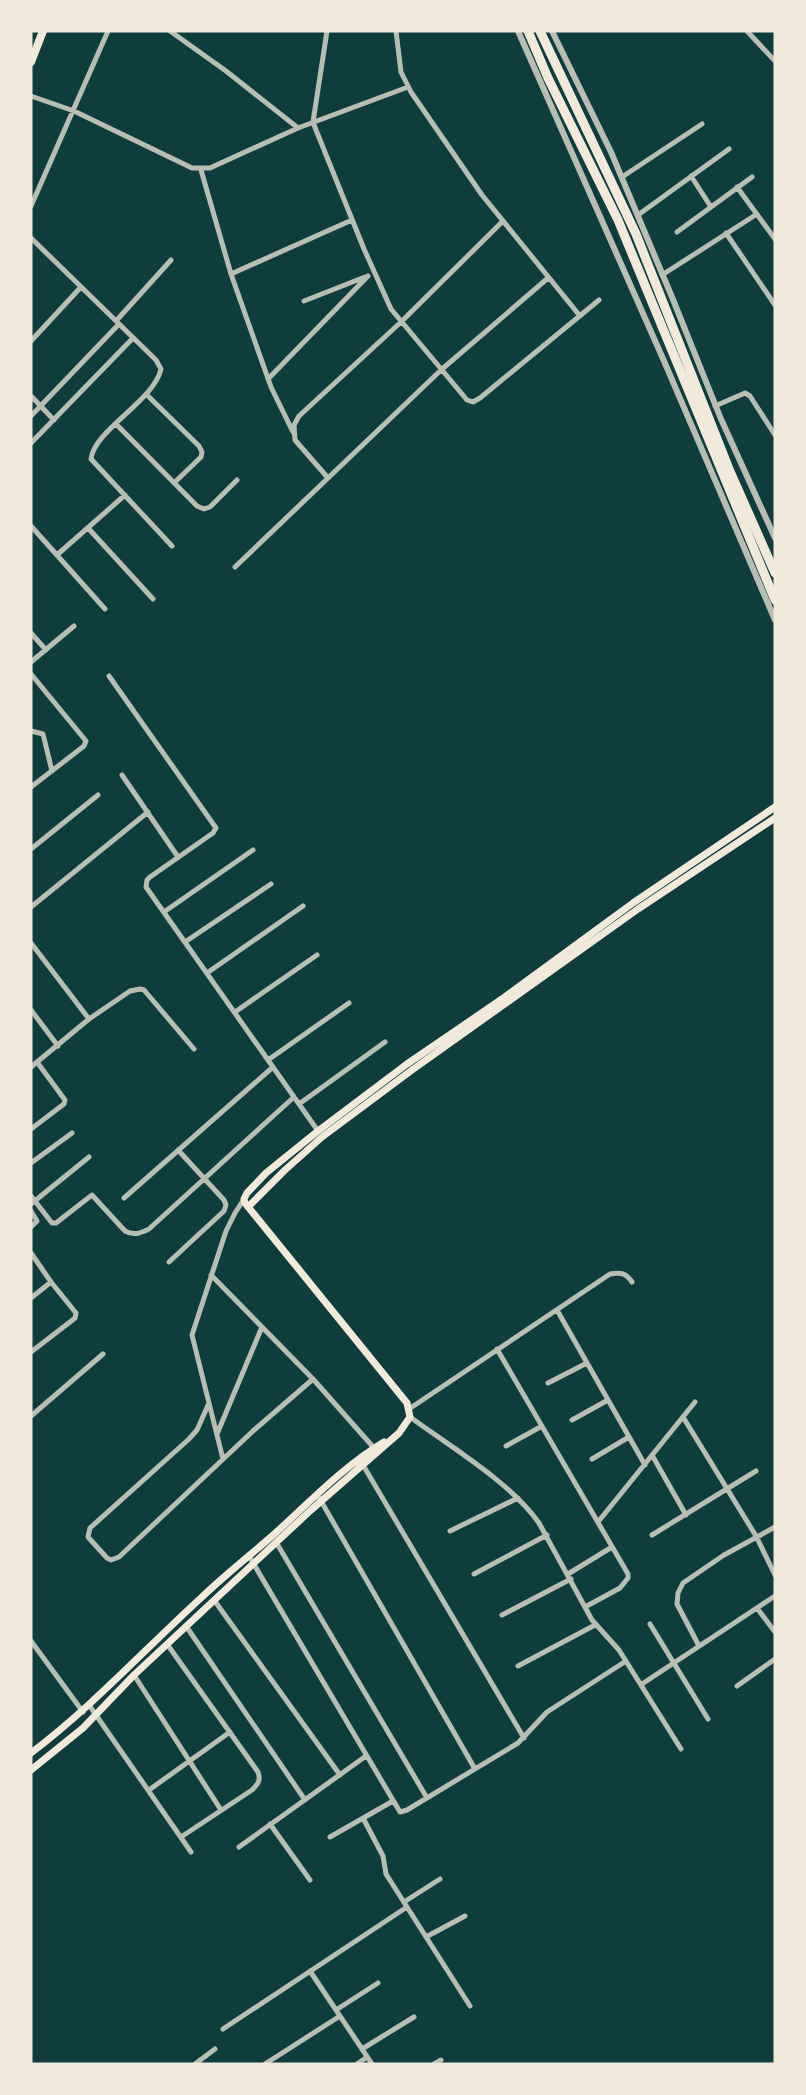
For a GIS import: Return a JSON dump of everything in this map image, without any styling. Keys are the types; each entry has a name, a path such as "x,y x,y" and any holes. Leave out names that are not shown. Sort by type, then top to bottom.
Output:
{"highway":[{"path":"528,31 548,78 618,220 775,600"},
{"path":"540,31 636,234 729,469 775,573"}],"main road":[{"path":"31,62 43,31"},
{"path":"31,1770 83,1728 134,1675 186,1626 321,1501 399,1433 410,1417 407,1403 248,1207 244,1199 247,1192 266,1173 318,1131 407,1064 502,999 633,902 775,807"},
{"path":"248,1207 322,1137 412,1070 638,909 775,818"},
{"path":"31,1753 83,1712 202,1597 337,1474 399,1433"}],"street":[{"path":"31,206 108,31"},
{"path":"170,31 226,71 298,128"},
{"path":"327,31 313,122 374,273 391,309 467,400 473,402 599,300"},
{"path":"396,31 402,72 408,88 482,195 580,316"},
{"path":"518,31 664,361 775,620"},
{"path":"552,31 622,178 715,406 775,538"},
{"path":"747,31 775,61"},
{"path":"31,96 74,111 192,168 201,170 210,168 313,122 408,88"},
{"path":"622,178 702,124"},
{"path":"638,215 729,149"},
{"path":"201,170 231,274 280,409 293,432 295,440 328,478"},
{"path":"691,176 711,206"},
{"path":"677,232 752,176"},
{"path":"737,187 775,239"},
{"path":"662,275 757,214"},
{"path":"231,274 352,220"},
{"path":"293,432 294,425 299,416 401,322 502,221"},
{"path":"726,233 775,305"},
{"path":"31,238 156,360 161,369 160,376 146,394 116,424 92,453 91,459 172,546"},
{"path":"31,416 118,322 171,260"},
{"path":"304,301 374,273"},
{"path":"268,379 368,276"},
{"path":"235,567 442,370 548,278"},
{"path":"31,340 81,287"},
{"path":"31,444 133,338"},
{"path":"146,394 199,446 202,452 201,457 174,483"},
{"path":"715,406 745,394 750,396 775,435"},
{"path":"31,396 54,420"},
{"path":"116,424 197,506 204,509 210,506 237,480"},
{"path":"58,554 125,495"},
{"path":"31,526 58,554 105,609"},
{"path":"88,528 152,599"},
{"path":"31,662 74,626"},
{"path":"31,633 46,650"},
{"path":"31,674 86,741 84,746 31,787"},
{"path":"109,676 216,828 146,880 146,887 318,1131"},
{"path":"31,731 43,734 52,771"},
{"path":"122,775 178,857"},
{"path":"31,849 98,795"},
{"path":"31,907 148,812"},
{"path":"164,912 253,850"},
{"path":"185,942 271,884"},
{"path":"207,973 303,906"},
{"path":"31,943 90,1019"},
{"path":"234,1012 317,955"},
{"path":"31,1067 90,1019 130,991 140,989 144,990 194,1049"},
{"path":"268,1060 349,1003"},
{"path":"31,1010 58,1046"},
{"path":"299,1104 385,1042"},
{"path":"31,1129 64,1104 65,1100 37,1062"},
{"path":"124,1198 273,1067"},
{"path":"31,1196 33,1203 52,1223 56,1223 92,1195 125,1231 130,1234 139,1234 149,1229 294,1097"},
{"path":"31,1163 72,1133"},
{"path":"169,1262 224,1211 226,1205 178,1150"},
{"path":"33,1203 89,1157"},
{"path":"223,1459 192,1335 226,1231 234,1213 244,1199"},
{"path":"31,1211 37,1221 31,1227"},
{"path":"31,1253 76,1314 75,1318 31,1352"},
{"path":"409,1409 610,1274 619,1272 627,1275 632,1282"},
{"path":"211,1275 313,1379 374,1448"},
{"path":"31,1298 51,1282"},
{"path":"557,1310 645,1465"},
{"path":"217,1434 262,1327"},
{"path":"497,1350 628,1574 628,1578 620,1588 585,1607"},
{"path":"31,1416 103,1354"},
{"path":"548,1383 587,1362"},
{"path":"209,1403 197,1430 189,1440 90,1528 88,1537 107,1558 115,1559 313,1379"},
{"path":"572,1420 608,1400"},
{"path":"598,1522 695,1402"},
{"path":"410,1417 530,1509 595,1625 613,1643 626,1661 682,1749"},
{"path":"683,1417 756,1536 775,1575"},
{"path":"506,1446 542,1426"},
{"path":"592,1459 629,1437"},
{"path":"652,1455 686,1515"},
{"path":"363,1465 524,1738"},
{"path":"652,1536 756,1471"},
{"path":"317,1494 475,1769"},
{"path":"450,1531 518,1498"},
{"path":"699,1646 677,1604 680,1588 683,1583 708,1565 756,1536 775,1527"},
{"path":"474,1574 546,1535"},
{"path":"276,1542 427,1798"},
{"path":"502,1615 569,1576 612,1547"},
{"path":"249,1556 398,1810 404,1812 524,1738 547,1712 626,1661"},
{"path":"642,1684 775,1596"},
{"path":"214,1600 340,1775"},
{"path":"757,1608 775,1632"},
{"path":"650,1624 708,1719"},
{"path":"518,1666 595,1625"},
{"path":"186,1626 305,1800"},
{"path":"31,1641 83,1712"},
{"path":"167,1644 258,1772 261,1779 259,1784 252,1790 181,1837"},
{"path":"737,1686 775,1659"},
{"path":"134,1675 221,1810"},
{"path":"89,1705 191,1852"},
{"path":"149,1790 230,1732"},
{"path":"239,1847 366,1756"},
{"path":"330,1837 393,1801"},
{"path":"363,1818 383,1856 386,1874 470,2006"},
{"path":"270,1824 310,1880"},
{"path":"223,2029 310,1971 440,1879"},
{"path":"426,1937 465,1916"},
{"path":"310,1971 372,2064"},
{"path":"336,2010 378,1983"},
{"path":"265,2064 340,2016"},
{"path":"362,2049 414,2017"},
{"path":"195,2064 215,2049"},
{"path":"357,2064 367,2057"},
{"path":"434,2064 441,2060"}]}
